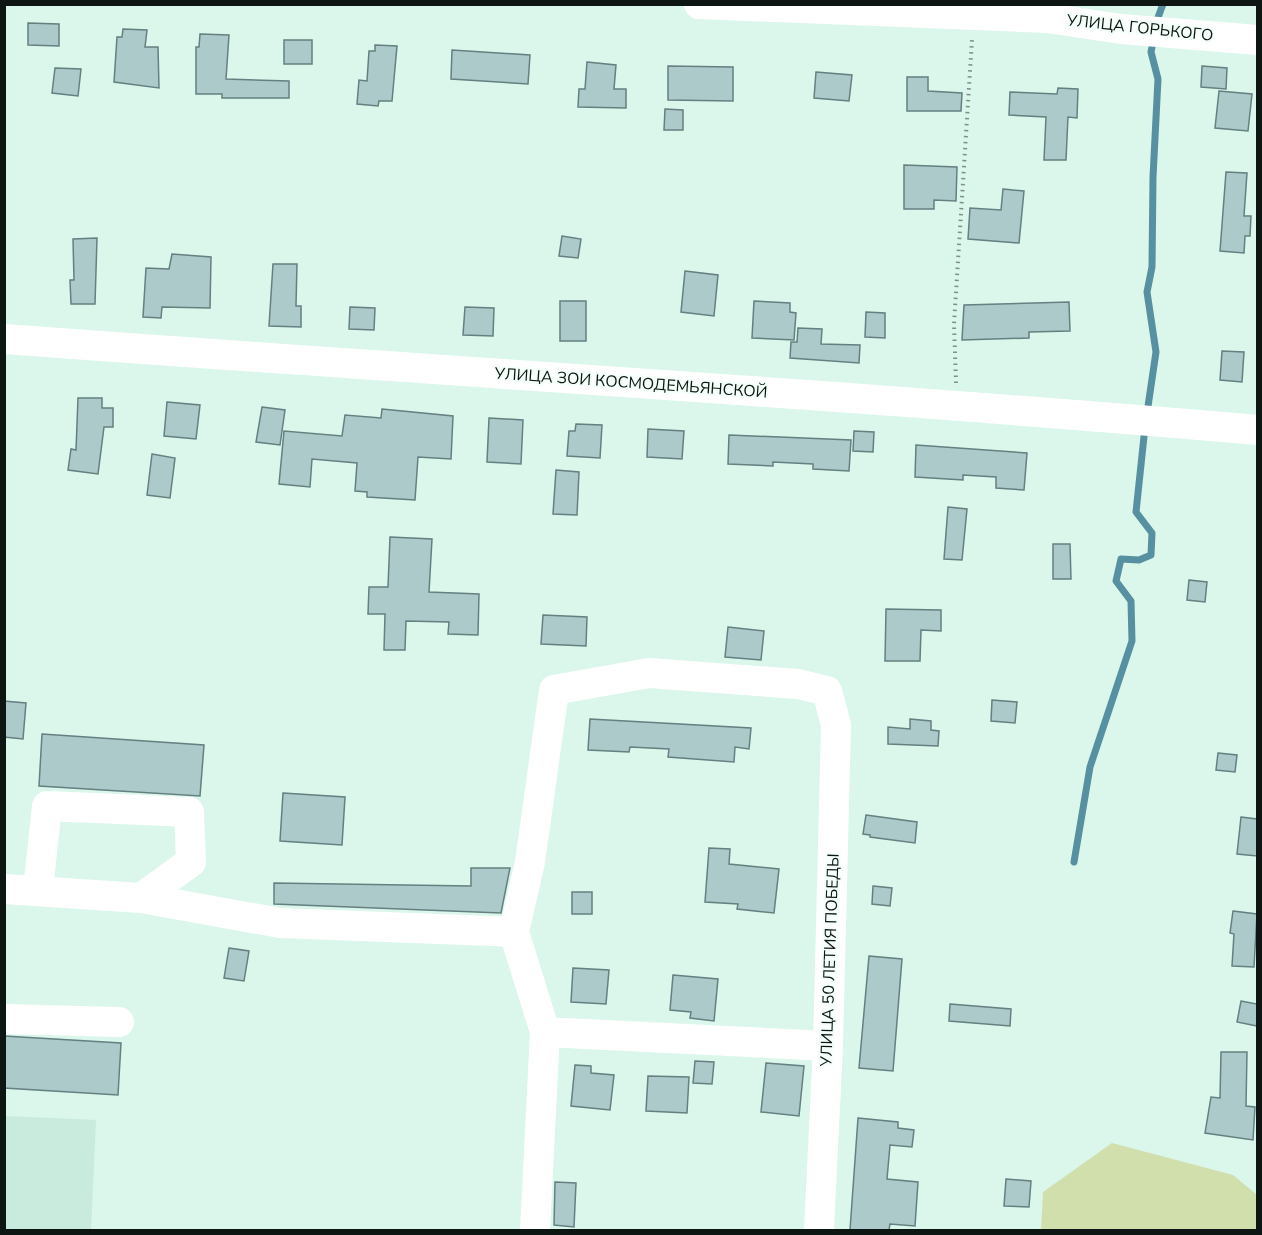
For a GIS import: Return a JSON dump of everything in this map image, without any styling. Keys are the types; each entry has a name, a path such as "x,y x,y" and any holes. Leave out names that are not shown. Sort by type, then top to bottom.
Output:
{"street":[{"name":"УЛИЦА ГОРЬКОГО","path":"699,4 1047,18 1121,29 1257,40"},
{"name":"УЛИЦА ЗОИ КОСМОДЕМЬЯНСКОЙ","path":"4,339 428,370 956,404 1257,430"},
{"name":"УЛИЦА 50 ЛЕТИЯ ПОБЕДЫ","path":"514,932 530,862 554,690 650,673 798,684 827,691 836,725 828,1047 819,1230"},
{"path":"38,890 47,806 189,812 191,862 141,898"},
{"path":"4,889 141,898 280,923 514,932 545,1032 535,1230"},
{"path":"4,1019 119,1022"},
{"path":"545,1032 828,1047"}],"path":[{"path":"956,404 954,324 974,15"}],"shaded area":[{"path":"5,1116 96,1120 91,1230 5,1230"}],"green space":[{"path":"1112,1143 1233,1175 1257,1195 1257,1230 1041,1230 1043,1192"}],"building":[{"path":"28,23 59,24 59,46 28,45"},
{"path":"123,29 147,30 145,47 158,47 159,88 114,82 117,37 122,37"},
{"path":"200,34 229,35 226,79 289,81 289,98 222,98 222,94 196,94 196,47 199,47"},
{"path":"284,40 312,40 312,64 284,64"},
{"path":"375,45 397,46 392,101 379,101 378,106 357,104 359,80 367,81 369,51 375,51"},
{"path":"452,50 530,55 528,84 451,79"},
{"path":"587,62 616,65 614,89 626,89 626,108 578,107 579,89 585,89"},
{"path":"668,66 733,67 733,101 668,100"},
{"path":"1202,66 1227,68 1226,89 1201,87"},
{"path":"55,68 81,69 78,96 52,93"},
{"path":"816,72 852,75 849,101 814,98"},
{"path":"907,77 928,77 928,91 962,93 961,111 907,111"},
{"path":"1058,88 1078,89 1077,118 1068,117 1066,160 1044,160 1046,117 1009,115 1010,92 1057,94"},
{"path":"1219,91 1252,94 1248,131 1215,128"},
{"path":"665,109 683,110 683,130 664,130"},
{"path":"904,165 957,167 956,201 934,200 934,209 904,209"},
{"path":"1226,172 1247,173 1244,216 1251,216 1250,236 1245,236 1244,253 1220,251"},
{"path":"1003,189 1024,191 1019,243 968,239 970,208 1001,210"},
{"path":"562,236 581,239 578,258 559,256"},
{"path":"97,238 95,304 71,304 70,280 74,280 73,239"},
{"path":"172,254 211,257 210,308 162,307 161,318 143,317 146,268 169,269"},
{"path":"273,264 297,264 296,306 301,306 301,327 269,326"},
{"path":"685,271 718,275 714,316 681,312"},
{"path":"560,301 586,301 586,341 560,341"},
{"path":"754,301 790,303 790,312 796,313 794,340 752,338"},
{"path":"1069,302 1070,331 1029,332 1029,338 962,340 964,305"},
{"path":"350,307 375,308 374,330 349,329"},
{"path":"465,307 494,308 493,336 463,335"},
{"path":"866,312 885,313 885,338 865,337"},
{"path":"798,328 822,329 821,344 860,345 859,363 790,358 791,342 797,342"},
{"path":"1222,351 1244,352 1242,382 1220,380"},
{"path":"78,398 102,398 102,408 113,408 113,427 104,427 98,474 68,470 71,449 76,450"},
{"path":"167,402 200,405 196,439 164,436"},
{"path":"262,407 285,410 280,445 256,442"},
{"path":"382,409 453,416 451,459 418,457 415,500 367,497 367,492 355,491 357,463 312,459 310,487 279,484 284,431 342,436 345,415 381,418"},
{"path":"489,418 523,420 521,464 487,462"},
{"path":"576,424 602,425 600,458 567,456 569,431 575,431"},
{"path":"648,429 684,431 682,459 647,457"},
{"path":"854,431 874,432 873,452 853,451"},
{"path":"729,435 851,440 849,471 813,469 813,464 773,462 773,466 728,464"},
{"path":"916,445 1027,453 1024,490 996,488 996,477 963,475 963,480 915,477"},
{"path":"152,454 175,458 170,498 147,495"},
{"path":"556,470 579,472 577,515 553,514"},
{"path":"948,507 967,509 962,560 944,559"},
{"path":"390,537 432,539 429,592 479,594 478,635 448,634 449,622 406,621 405,650 384,650 385,614 368,614 369,587 388,587"},
{"path":"1053,544 1070,544 1071,579 1053,579"},
{"path":"1189,580 1207,582 1205,602 1187,600"},
{"path":"886,609 941,610 941,631 921,630 920,661 885,661"},
{"path":"543,615 587,617 586,646 541,644"},
{"path":"728,627 764,631 761,660 725,657"},
{"path":"992,700 1017,702 1015,723 991,721"},
{"path":"4,701 26,703 23,739 4,737"},
{"path":"590,719 751,728 749,749 735,747 734,762 668,757 669,749 630,747 629,752 588,750"},
{"path":"910,719 931,721 931,730 939,731 938,746 888,744 888,727 910,729"},
{"path":"42,734 204,745 200,796 39,786"},
{"path":"1218,753 1237,755 1235,772 1216,770"},
{"path":"283,793 345,797 342,845 280,841"},
{"path":"866,815 917,822 915,843 863,834"},
{"path":"1241,817 1257,819 1257,856 1237,854"},
{"path":"709,848 730,849 729,864 779,869 774,913 737,909 738,904 705,902"},
{"path":"471,868 510,868 501,913 274,904 274,883 471,886"},
{"path":"873,886 892,888 890,906 872,904"},
{"path":"572,892 592,892 592,914 572,914"},
{"path":"1233,911 1257,914 1254,967 1232,966 1234,934 1230,933"},
{"path":"229,948 249,951 244,981 224,978"},
{"path":"869,956 902,959 893,1071 859,1068"},
{"path":"573,968 609,970 606,1004 571,1002"},
{"path":"673,975 718,979 714,1021 690,1018 691,1012 670,1010"},
{"path":"1241,1001 1257,1004 1257,1026 1237,1022"},
{"path":"950,1004 1011,1009 1010,1026 949,1021"},
{"path":"4,1036 121,1043 118,1095 4,1088"},
{"path":"1221,1052 1247,1052 1246,1106 1255,1107 1253,1140 1205,1133 1211,1097 1220,1098"},
{"path":"695,1061 714,1062 712,1084 693,1083"},
{"path":"766,1063 804,1066 799,1116 761,1112"},
{"path":"575,1065 591,1066 591,1073 614,1075 610,1110 571,1106"},
{"path":"648,1076 689,1077 687,1113 646,1111"},
{"path":"858,1118 898,1122 898,1128 914,1130 912,1147 890,1145 887,1179 918,1182 915,1226 890,1224 889,1230 850,1230"},
{"path":"1006,1179 1031,1181 1029,1207 1004,1206"},
{"path":"555,1182 576,1183 574,1227 554,1225"}],"waterway":[{"path":"1156,23 1163,4"},
{"path":"1147,413 1156,352 1147,292 1152,267 1153,177 1158,79 1151,52 1154,37"},
{"path":"1074,862 1090,767 1132,641 1131,601 1116,581 1121,559 1139,560 1151,555 1152,533 1136,512 1145,427"}]}
